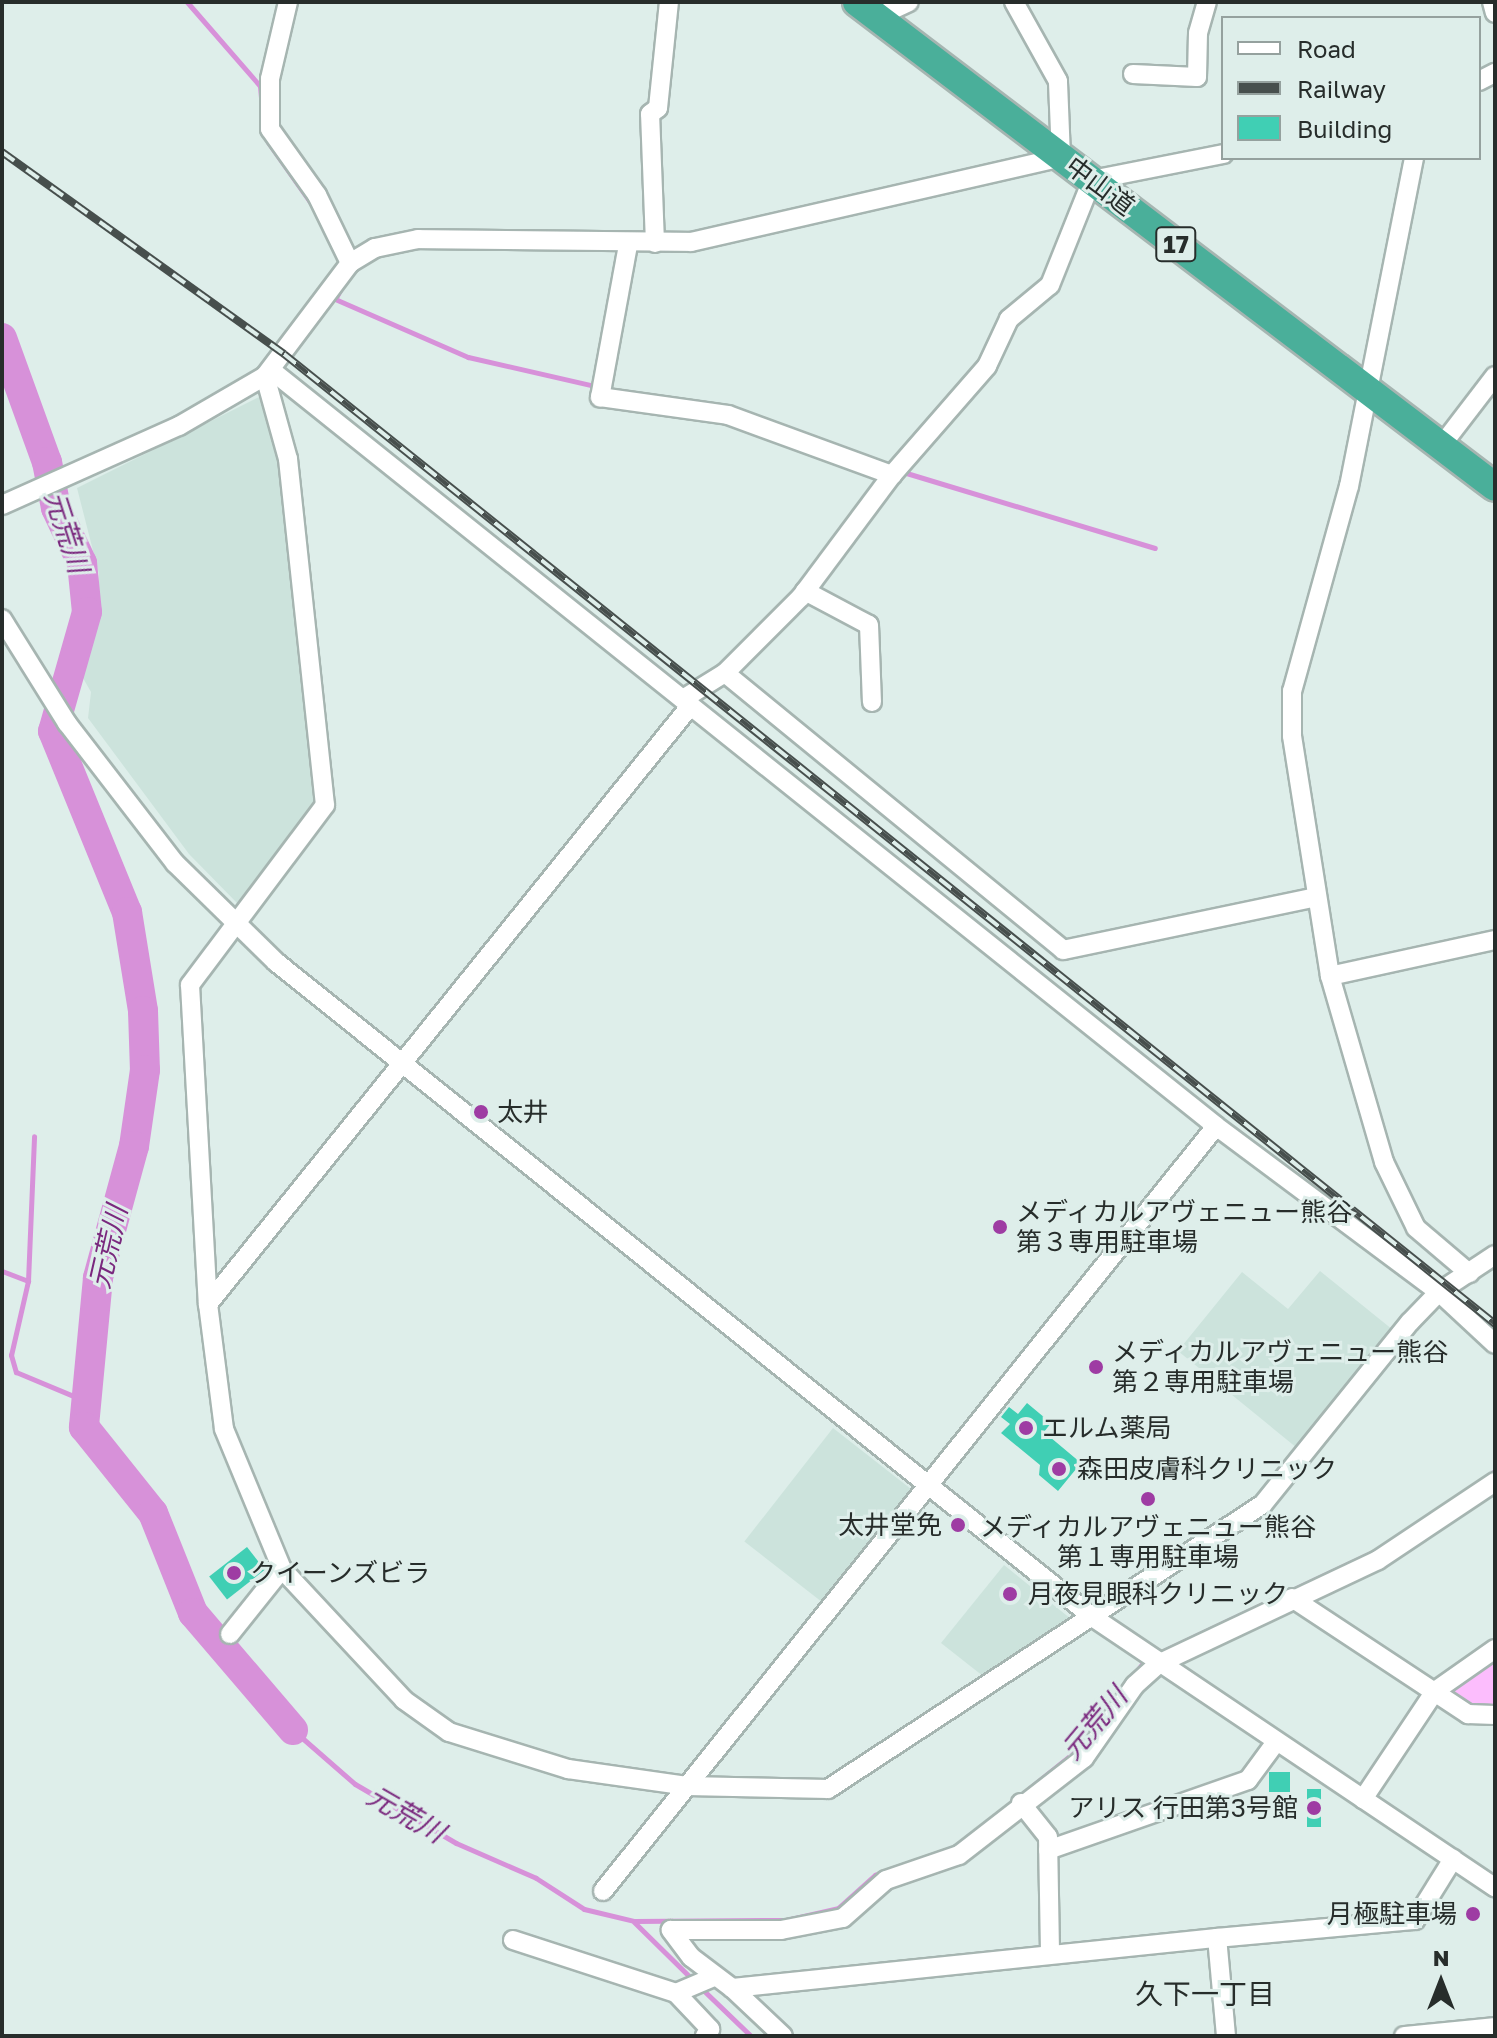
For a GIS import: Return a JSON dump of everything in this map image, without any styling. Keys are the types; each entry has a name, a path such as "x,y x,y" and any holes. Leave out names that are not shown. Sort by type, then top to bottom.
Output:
{"highway":[{"name":"中山道","path":"867,10 1495,487"}],"street":[{"path":"288,2 270,79 270,129 317,195 350,263"},
{"path":"655,243 650,114 658,108 669,2"},
{"path":"867,10 909,2"},
{"path":"2,505 179,426 268,373 350,263 375,248 418,239 628,245 691,242 1061,157 1058,81 1014,2"},
{"path":"1133,74 1197,77 1198,33 1207,2"},
{"path":"1492,2 1495,13"},
{"path":"208,1304 687,702 725,673 805,591 892,475 987,366 1009,319 1050,285 1092,180 1221,154"},
{"path":"1414,160 1349,486 1292,691 1292,736 1330,976 1384,1162 1416,1228 1469,1273"},
{"path":"628,245 600,397 728,415 892,475"},
{"path":"268,373 687,702 1216,1126 1439,1292 1495,1344"},
{"path":"268,373 288,459 325,805 231,924 190,985 208,1304 224,1429 282,1569 371,1669 449,1732 568,1769 687,1786 828,1789 1094,1618 1263,1504 1439,1292 1495,1255"},
{"path":"1442,445 1495,376"},
{"path":"805,591 869,625 872,702"},
{"path":"2,619 67,723 175,863 231,924 1094,1618 1158,1664 1495,1887"},
{"path":"725,673 1063,950 1316,897"},
{"path":"1330,976 1495,940"},
{"path":"603,1891 1216,1126"},
{"path":"783,2036 732,1988 712,1979 671,1930 781,1930 843,1918 886,1880 959,1855 1021,1803 1084,1758 1135,1685 1158,1664 1378,1560 1495,1482"},
{"path":"230,1634 282,1569"},
{"path":"1292,1598 1468,1714 1495,1715"},
{"path":"1363,1799 1435,1691 1495,1649"},
{"path":"1048,1850 1248,1780 1276,1742"},
{"path":"1021,1803 1048,1837 1050,1954"},
{"path":"732,1988 1415,1920 1453,1859"},
{"path":"1217,1938 1226,2036"},
{"path":"513,1940 680,1992 710,2029 705,2036"},
{"path":"680,1992 712,1979"},
{"path":"1404,2036 1495,2027"}],"shaded area":[{"path":"265,394 282,459 319,802 238,904 189,854 88,718 91,692 83,678 95,633 99,574 77,488"},
{"path":"1320,1271 1393,1330 1297,1448 1178,1351 1242,1272 1288,1309"},
{"path":"833,1428 916,1493 827,1606 744,1541"},
{"name":"月夜見眼科クリニック","path":"1004,1565 1076,1623 988,1680 941,1643"},
{"path":"1495,1657 1495,1707 1470,1707 1447,1691"}],"building":[{"path":"1027,1403 1051,1423 1044,1432 1081,1463 1058,1491 1039,1475 1040,1465 1001,1433 1010,1424 1001,1417 1009,1407 1018,1414"},
{"name":"クイーンズビラ","path":"247,1547 265,1570 227,1599 209,1577"},
{"path":"1269,1772 1290,1772 1290,1792 1269,1792"},
{"name":"アリス 行田第3号館","path":"1307,1789 1321,1789 1321,1827 1307,1827"}],"waterway":[{"path":"187,2 260,86 262,110"},
{"path":"268,142 313,206"},
{"path":"333,247 343,267"},
{"path":"348,275 335,299 468,357 599,387"},
{"name":"元荒川","path":"2,338 47,462 56,508 82,563 87,612 53,731 127,912 143,1011 145,1070 134,1146 98,1278 84,1427 153,1513 193,1613 293,1730"},
{"path":"903,472 1155,548"},
{"path":"28,1281 34,1136"},
{"path":"2,1271 28,1281 11,1355 16,1372 83,1400"},
{"name":"元荒川","path":"1485,1478 1495,1471"},
{"name":"元荒川","path":"1155,1655 1381,1548"},
{"name":"元荒川","path":"1113,1701 1146,1659"},
{"name":"元荒川","path":"293,1730 355,1784 456,1843 536,1878 584,1909 634,1921 786,1920 838,1908 875,1875 928,1856"},
{"name":"元荒川","path":"984,1825 1082,1746"},
{"name":"元荒川","path":"634,1922 693,1980"},
{"name":"元荒川","path":"700,1987 751,2036"}],"railway":[{"path":"2,152 284,354 1495,1324"}],"place":[{"name":"太井","path":"481,1112"},
{"name":"メディカルアヴェニュー熊谷 第３専用駐車場","path":"1000,1227"},
{"name":"メディカルアヴェニュー熊谷 第２専用駐車場","path":"1096,1367"},
{"name":"エルム薬局","path":"1026,1428"},
{"name":"森田皮膚科クリニック","path":"1059,1469"},
{"name":"メディカルアヴェニュー熊谷 第１専用駐車場","path":"1148,1499"},
{"name":"太井堂免","path":"958,1525"},
{"name":"クイーンズビラ","path":"234,1573"},
{"name":"月夜見眼科クリニック","path":"1010,1594"},
{"name":"アリス 行田第3号館","path":"1314,1808"},
{"name":"月極駐車場","path":"1473,1914"}],"district":[{"name":"久下一丁目","path":"1205,1994"}]}
